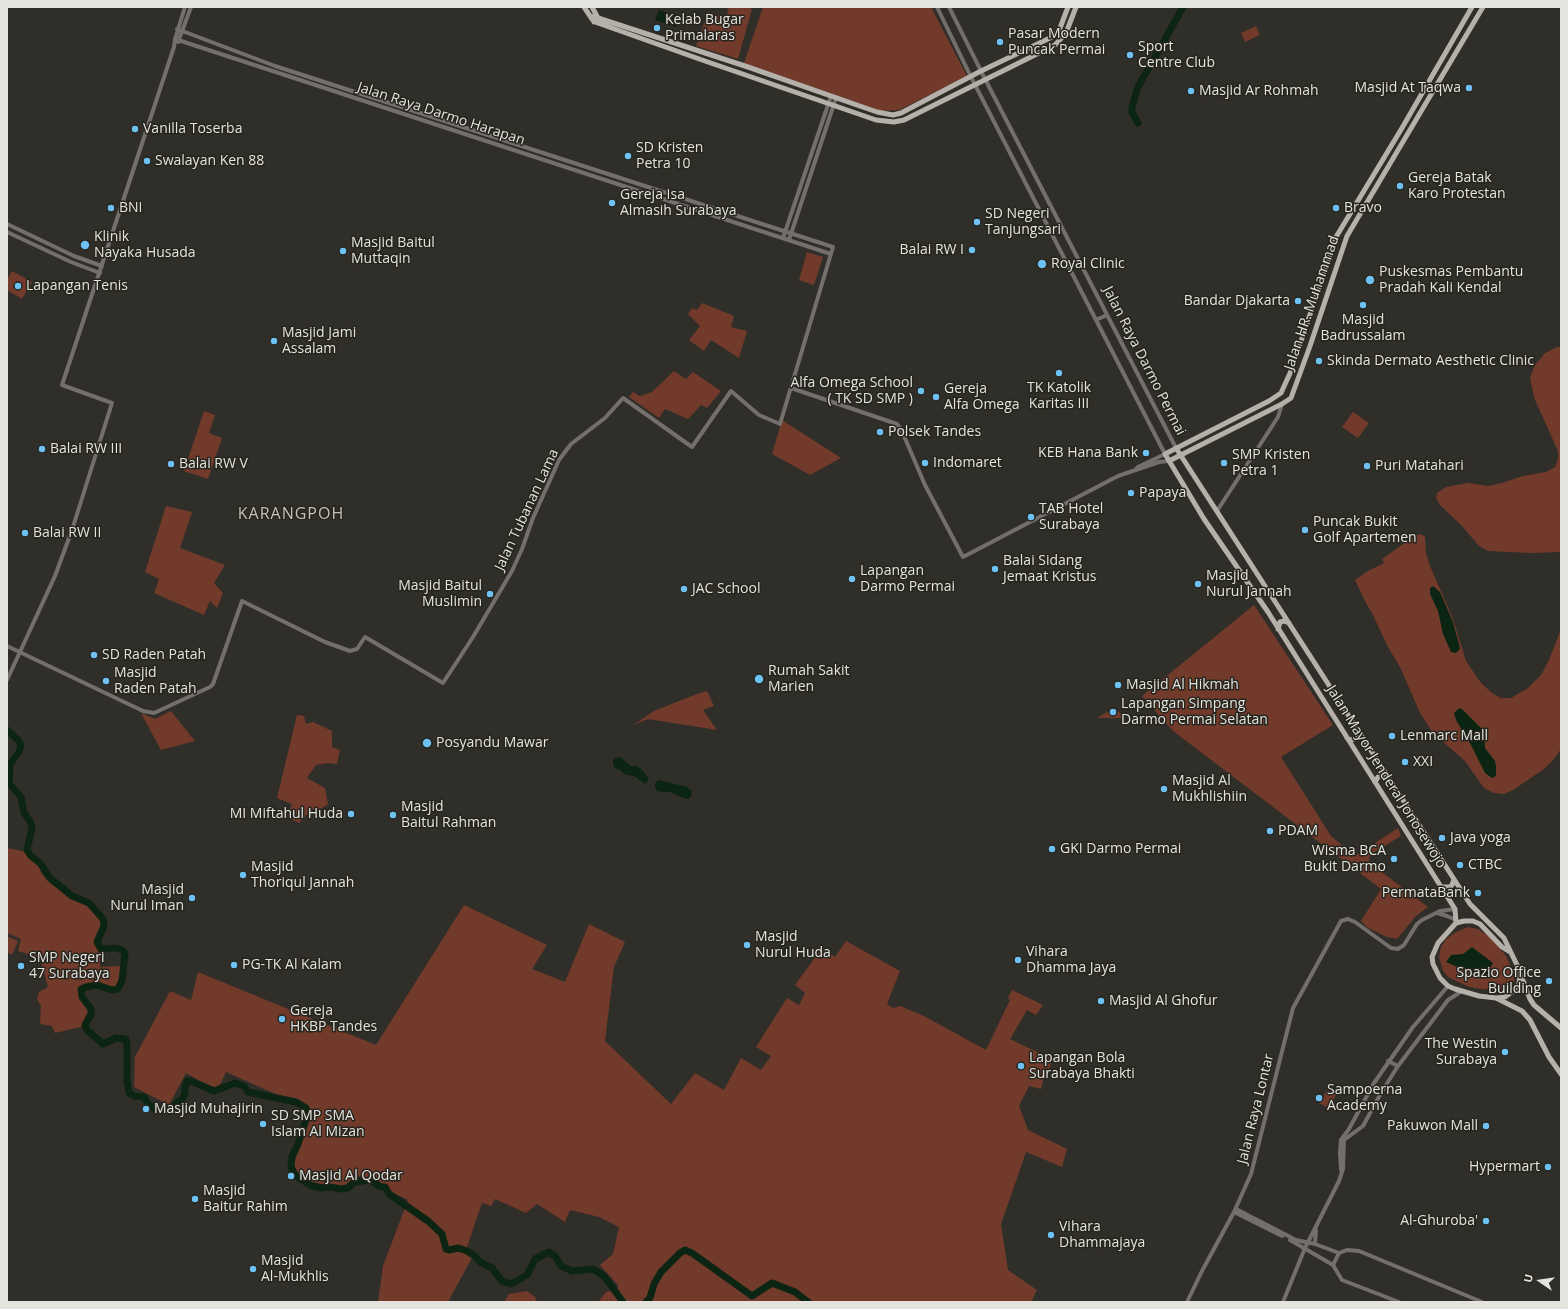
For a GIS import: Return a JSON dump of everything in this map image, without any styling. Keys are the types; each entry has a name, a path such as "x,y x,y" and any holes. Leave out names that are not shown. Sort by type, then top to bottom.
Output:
{"main road":[{"path":"584,7 595,19 740,73 876,120 894,122 904,120 1055,45 1066,33 1076,7"},
{"path":"592,7 595,19"},
{"path":"595,19 743,65 877,112 893,115 901,113 1050,38 1056,34 1060,28 1068,7"},
{"name":"Jalan HR. Muhammad","path":"1165,454 1269,401 1281,393 1291,371 1336,237 1444,58 1472,7"},
{"name":"Jalan HR. Muhammad","path":"1169,461 1282,404 1291,398 1347,236 1483,7"},
{"path":"1444,58 1451,62"},
{"path":"1402,128 1410,132"},
{"path":"1396,139 1401,140 1403,143"},
{"path":"1322,277 1328,281 1332,280"},
{"name":"Jalan Mayor Jenderal Jonosewojo","path":"1176,448 1470,904 1504,938 1534,1005 1561,1028"},
{"name":"Jalan Mayor Jenderal Jonosewojo","path":"1165,454 1204,520 1278,629 1455,909 1456,922"},
{"path":"1261,603 1269,604 1273,598"},
{"path":"1278,629 1280,622 1289,622"},
{"path":"1347,738 1354,740 1359,735 1359,731"},
{"path":"1375,782 1381,776 1387,774"},
{"path":"1441,887 1450,887 1454,879"},
{"path":"1511,952 1502,947 1480,924 1469,921 1456,922 1438,942 1432,957 1436,971 1448,986 1479,996 1496,998 1505,997 1513,992 1519,984 1520,974"},
{"path":"1496,998 1522,1011 1526,1015 1549,1057 1561,1074"}],"street":[{"path":"7,680 47,595 72,530 112,403 62,385 174,47 177,30 185,7"},
{"path":"174,47 180,40 191,7"},
{"name":"Jalan Raya Darmo Permai","path":"938,7 971,77 1165,454"},
{"name":"Jalan Raya Darmo Permai","path":"949,7 981,72 1176,448"},
{"name":"Jalan Raya Darmo Harapan","path":"175,38 831,254 833,247 275,66 177,30"},
{"path":"783,238 828,103 834,97"},
{"path":"789,240 834,105 834,97"},
{"path":"7,224 74,256 102,266"},
{"path":"7,232 71,262 100,273"},
{"path":"831,254 791,388 896,424 900,429 925,485 963,557 1118,476 1136,469 1165,454"},
{"path":"1096,320 1107,315"},
{"name":"Jalan Tubanan Lama","path":"20,652 143,711 154,713 205,690 213,684 242,601 325,642 350,651 357,649 365,637 443,682 473,637 512,571 533,518 559,460 571,444 605,418 623,398 692,447 731,390 759,415 780,424 791,388"},
{"path":"1217,511 1278,417 1282,404"},
{"path":"1136,469 1139,470 1159,462 1169,461"},
{"path":"7,646 20,652"},
{"path":"1434,913 1455,909"},
{"path":"1434,913 1442,914 1456,922"},
{"name":"Jalan Raya Lontar","path":"1187,1302 1235,1210 1253,1168 1293,1008 1341,921 1348,919 1355,922 1391,948 1395,949 1404,945 1417,924 1434,913"},
{"path":"1342,1173 1340,1153 1341,1140 1349,1129 1388,1061 1413,1027 1448,986"},
{"path":"1283,1302 1305,1248 1339,1181 1343,1169 1344,1140 1363,1126 1398,1066 1445,1004 1454,995 1462,991"},
{"path":"1438,998 1445,1004"},
{"path":"1388,1061 1398,1066"},
{"path":"1235,1210 1292,1239 1315,1244 1339,1253 1348,1250 1359,1252 1482,1302"},
{"path":"1235,1210 1333,1265 1342,1280 1399,1302"},
{"path":"1315,1244 1314,1237 1316,1226"},
{"path":"1333,1265 1339,1253"}],"shaded area":[{"path":"729,7 747,7 752,9 738,59 696,46 708,12 726,18"},
{"path":"763,7 931,7 967,76 899,110 881,111 744,63"},
{"path":"659,10 680,17 676,27 655,20"},
{"path":"1256,26 1260,35 1245,42 1241,33"},
{"path":"807,252 823,257 814,285 799,280"},
{"name":"Lapangan Tenis","path":"12,271 32,282 22,299 7,290 7,280"},
{"path":"702,303 734,316 731,327 747,331 739,358 711,340 704,351 689,340 700,326 688,314 692,308 697,310"},
{"path":"1557,347 1561,347 1561,552 1531,553 1488,551 1479,546 1462,526 1440,505 1436,498 1437,493 1446,487 1468,483 1488,486 1502,483 1523,476 1546,472 1555,467 1558,459 1558,451 1535,400 1530,378 1535,365 1545,353"},
{"path":"674,371 686,379 693,372 721,391 707,408 701,405 688,419 665,409 659,418 629,397 633,392 640,396 652,392"},
{"path":"204,411 215,415 209,433 222,438 208,479 184,471"},
{"path":"1353,412 1369,423 1358,438 1342,427"},
{"path":"782,420 841,458 810,475 772,454"},
{"path":"166,506 192,512 180,548 225,565 214,583 223,593 217,608 210,601 204,615 154,593 159,579 145,572"},
{"path":"1419,534 1425,537 1426,553 1430,566 1453,619 1466,661 1481,683 1492,693 1501,698 1511,698 1528,688 1541,675 1549,660 1561,629 1561,749 1544,769 1513,790 1504,794 1494,793 1484,788 1465,761 1433,733 1420,713 1401,669 1388,647 1355,580 1384,563 1382,559"},
{"path":"1433,586 1440,592 1453,622 1460,649 1456,653 1451,652 1443,634 1438,611 1430,594 1430,588"},
{"path":"1254,605 1333,725 1281,757 1331,836 1355,856 1398,828 1401,836 1371,854 1369,858 1370,863 1428,907 1416,916 1397,939 1387,937 1368,928 1361,921 1381,889 1173,731 1142,696"},
{"path":"707,691 714,706 703,710 717,730 648,719 633,725 654,711"},
{"name":"Lapangan Simpang Darmo Permai Selatan","path":"1114,708 1124,716 1121,718 1097,718"},
{"path":"1459,708 1462,709 1484,731 1485,748 1495,761 1496,776 1492,778 1485,773 1456,720 1454,713"},
{"path":"171,711 195,741 161,750 141,713 155,719"},
{"path":"297,715 304,716 306,724 313,722 332,731 332,747 340,750 337,764 328,763 316,765 307,778 325,788 328,804 319,810 312,809 299,823 287,817 292,804 277,798"},
{"path":"620,757 631,766 637,766 641,769 648,777 648,781 645,784 636,777 624,774 615,768 613,765 613,760"},
{"path":"659,780 687,787 692,791 691,796 689,799 686,799 670,792 657,791 655,783"},
{"path":"7,848 26,852 37,863 42,874 50,883 70,897 91,907 101,920 101,930 96,939 96,944 100,950 100,967 122,966 117,986 112,988 100,984 81,985 79,995 90,1011 90,1016 81,1027 55,1033 52,1026 40,1024 41,1006 37,999 39,992 48,987 40,958 18,951 21,939 7,933"},
{"path":"464,905 547,945 532,969 565,982 589,924 625,942 614,967 605,1041 671,1104 695,1073 724,1090 741,1058 761,1070 771,1056 756,1047 787,998 799,1005 805,993 795,985 822,948 835,957 846,941 900,971 887,1004 893,1008 900,1006 924,1016 986,1050 1010,1000 1008,998 1012,990 1043,1005 1036,1015 1027,1010 1010,1039 1052,1059 1048,1075 1045,1074 1041,1089 1029,1086 1019,1106 1028,1130 1067,1149 1062,1167 1026,1152 1001,1224 1008,1270 1037,1290 1031,1302 598,1302 606,1292 618,1288 618,1285 600,1265 613,1254 619,1227 599,1217 570,1210 565,1222 537,1204 526,1213 495,1199 491,1206 482,1203 467,1247 475,1252 448,1302 378,1302 383,1266 408,1200 357,1175 344,1186 301,1182 293,1165 312,1110 226,1072 217,1091 186,1073 169,1105 134,1087 135,1057 170,991 191,1000 198,972 376,1045"},
{"path":"1468,927 1478,929 1490,937 1506,956 1514,974 1514,982 1509,987 1499,990 1469,987 1448,977 1443,971 1439,957 1441,947 1446,939 1456,932"},
{"path":"7,936 18,941 12,955 7,952"},
{"path":"1472,947 1493,963 1489,970 1489,976 1487,977 1464,970 1446,962 1451,955 1463,954"},
{"path":"1327,1090 1336,1095 1329,1108 1319,1103"},
{"path":"527,1291 535,1297 537,1302 504,1302 509,1294"}],"waterway":[{"path":"1138,123 1132,112 1138,87 1183,7"},
{"path":"7,730 19,741 21,746 19,752 10,764 9,783 21,797 24,813 30,821 32,828 27,850 31,856 40,863 50,878 72,896 89,903 103,919 104,926 97,942 101,949 116,948 125,953 122,981 118,989 112,990 97,985 81,989 82,997 91,1009 91,1014 85,1025 87,1030 103,1044 116,1038 126,1039 127,1081 129,1093 134,1096 144,1097 148,1104 155,1109 169,1110 182,1099 185,1094 187,1081 191,1081 214,1091 235,1083 244,1086 248,1092 296,1102 306,1108 308,1114 292,1157 291,1167 296,1176 310,1185 321,1188 330,1187 341,1189 348,1188 354,1182 370,1180 381,1187 385,1187 389,1194 428,1221 442,1234 446,1249 449,1250 458,1248 467,1251 475,1256 480,1262 492,1268 502,1281 511,1284 527,1275 535,1259 549,1252 555,1256 561,1266 572,1271 593,1269 604,1276 623,1302"},
{"path":"646,1302 650,1298 654,1284 661,1272 685,1250 692,1253 752,1296 772,1283 795,1292 808,1302"}],"place":[{"name":"Kelab Bugar Primalaras","path":"657,28"},
{"name":"Pasar Modern Puncak Permai","path":"1000,42"},
{"name":"Sport Centre Club","path":"1130,55"},
{"name":"Masjid At Taqwa","path":"1469,88"},
{"name":"Masjid Ar Rohmah","path":"1191,91"},
{"name":"Vanilla Toserba","path":"135,129"},
{"name":"SD Kristen Petra 10","path":"628,156"},
{"name":"Swalayan Ken 88","path":"147,161"},
{"name":"Gereja Batak Karo Protestan","path":"1400,186"},
{"name":"Gereja Isa Almasih Surabaya","path":"612,203"},
{"name":"BNI","path":"111,208"},
{"name":"Bravo","path":"1336,208"},
{"name":"SD Negeri Tanjungsari","path":"977,222"},
{"name":"Klinik Nayaka Husada","path":"85,245"},
{"name":"Balai RW I","path":"972,250"},
{"name":"Masjid Baitul Muttaqin","path":"343,251"},
{"name":"Royal Clinic","path":"1042,264"},
{"name":"Puskesmas Pembantu Pradah Kali Kendal","path":"1370,280"},
{"name":"Lapangan Tenis","path":"18,286"},
{"name":"Bandar Djakarta","path":"1298,301"},
{"name":"Masjid Badrussalam","path":"1363,305"},
{"name":"Masjid Jami Assalam","path":"274,341"},
{"name":"Skinda Dermato Aesthetic Clinic","path":"1319,361"},
{"name":"TK Katolik Karitas III","path":"1059,373"},
{"name":"Alfa Omega School ( TK SD SMP )","path":"921,391"},
{"name":"Gereja Alfa Omega","path":"936,397"},
{"name":"Polsek Tandes","path":"880,432"},
{"name":"Balai RW III","path":"42,449"},
{"name":"KEB Hana Bank","path":"1146,453"},
{"name":"Indomaret","path":"925,463"},
{"name":"SMP Kristen Petra 1","path":"1224,463"},
{"name":"Balai RW V","path":"171,464"},
{"name":"Puri Matahari","path":"1367,466"},
{"name":"Papaya","path":"1131,493"},
{"name":"TAB Hotel Surabaya","path":"1031,517"},
{"name":"Puncak Bukit Golf Apartemen","path":"1305,530"},
{"name":"Balai RW II","path":"25,533"},
{"name":"Balai Sidang Jemaat Kristus","path":"995,569"},
{"name":"Lapangan Darmo Permai","path":"852,579"},
{"name":"Masjid Nurul Jannah","path":"1198,584"},
{"name":"JAC School","path":"684,589"},
{"name":"Masjid Baitul Muslimin","path":"490,594"},
{"name":"SD Raden Patah","path":"94,655"},
{"name":"Rumah Sakit Marien","path":"759,679"},
{"name":"Masjid Raden Patah","path":"106,681"},
{"name":"Masjid Al Hikmah","path":"1118,685"},
{"name":"Lapangan Simpang Darmo Permai Selatan","path":"1113,712"},
{"name":"Lenmarc Mall","path":"1392,736"},
{"name":"Posyandu Mawar","path":"427,743"},
{"name":"XXI","path":"1405,762"},
{"name":"Masjid Al Mukhlishiin","path":"1164,789"},
{"name":"MI Miftahul Huda","path":"351,814"},
{"name":"Masjid Baitul Rahman","path":"393,815"},
{"name":"PDAM","path":"1270,831"},
{"name":"Java yoga","path":"1442,838"},
{"name":"GKI Darmo Permai","path":"1052,849"},
{"name":"Wisma BCA Bukit Darmo","path":"1394,859"},
{"name":"CTBC","path":"1460,865"},
{"name":"Masjid Thoriqul Jannah","path":"243,875"},
{"name":"PermataBank","path":"1478,893"},
{"name":"Masjid Nurul Iman","path":"192,898"},
{"name":"Masjid Nurul Huda","path":"747,945"},
{"name":"Vihara Dhamma Jaya","path":"1018,960"},
{"name":"PG-TK Al Kalam","path":"234,965"},
{"name":"SMP Negeri 47 Surabaya","path":"21,966"},
{"name":"Spazio Office Building","path":"1549,981"},
{"name":"Masjid Al Ghofur","path":"1101,1001"},
{"name":"Gereja HKBP Tandes","path":"282,1019"},
{"name":"The Westin Surabaya","path":"1505,1052"},
{"name":"Lapangan Bola Surabaya Bhakti","path":"1021,1066"},
{"name":"Sampoerna Academy","path":"1319,1098"},
{"name":"Masjid Muhajirin","path":"146,1109"},
{"name":"SD SMP SMA Islam Al Mizan","path":"263,1124"},
{"name":"Pakuwon Mall","path":"1486,1126"},
{"name":"Hypermart","path":"1548,1167"},
{"name":"Masjid Al Qodar","path":"291,1176"},
{"name":"Masjid Baitur Rahim","path":"195,1199"},
{"name":"Al-Ghuroba'","path":"1486,1221"},
{"name":"Vihara Dhammajaya","path":"1051,1235"},
{"name":"Masjid Al-Mukhlis","path":"253,1269"}],"district":[{"name":"KARANGPOH","path":"291,514"}]}
